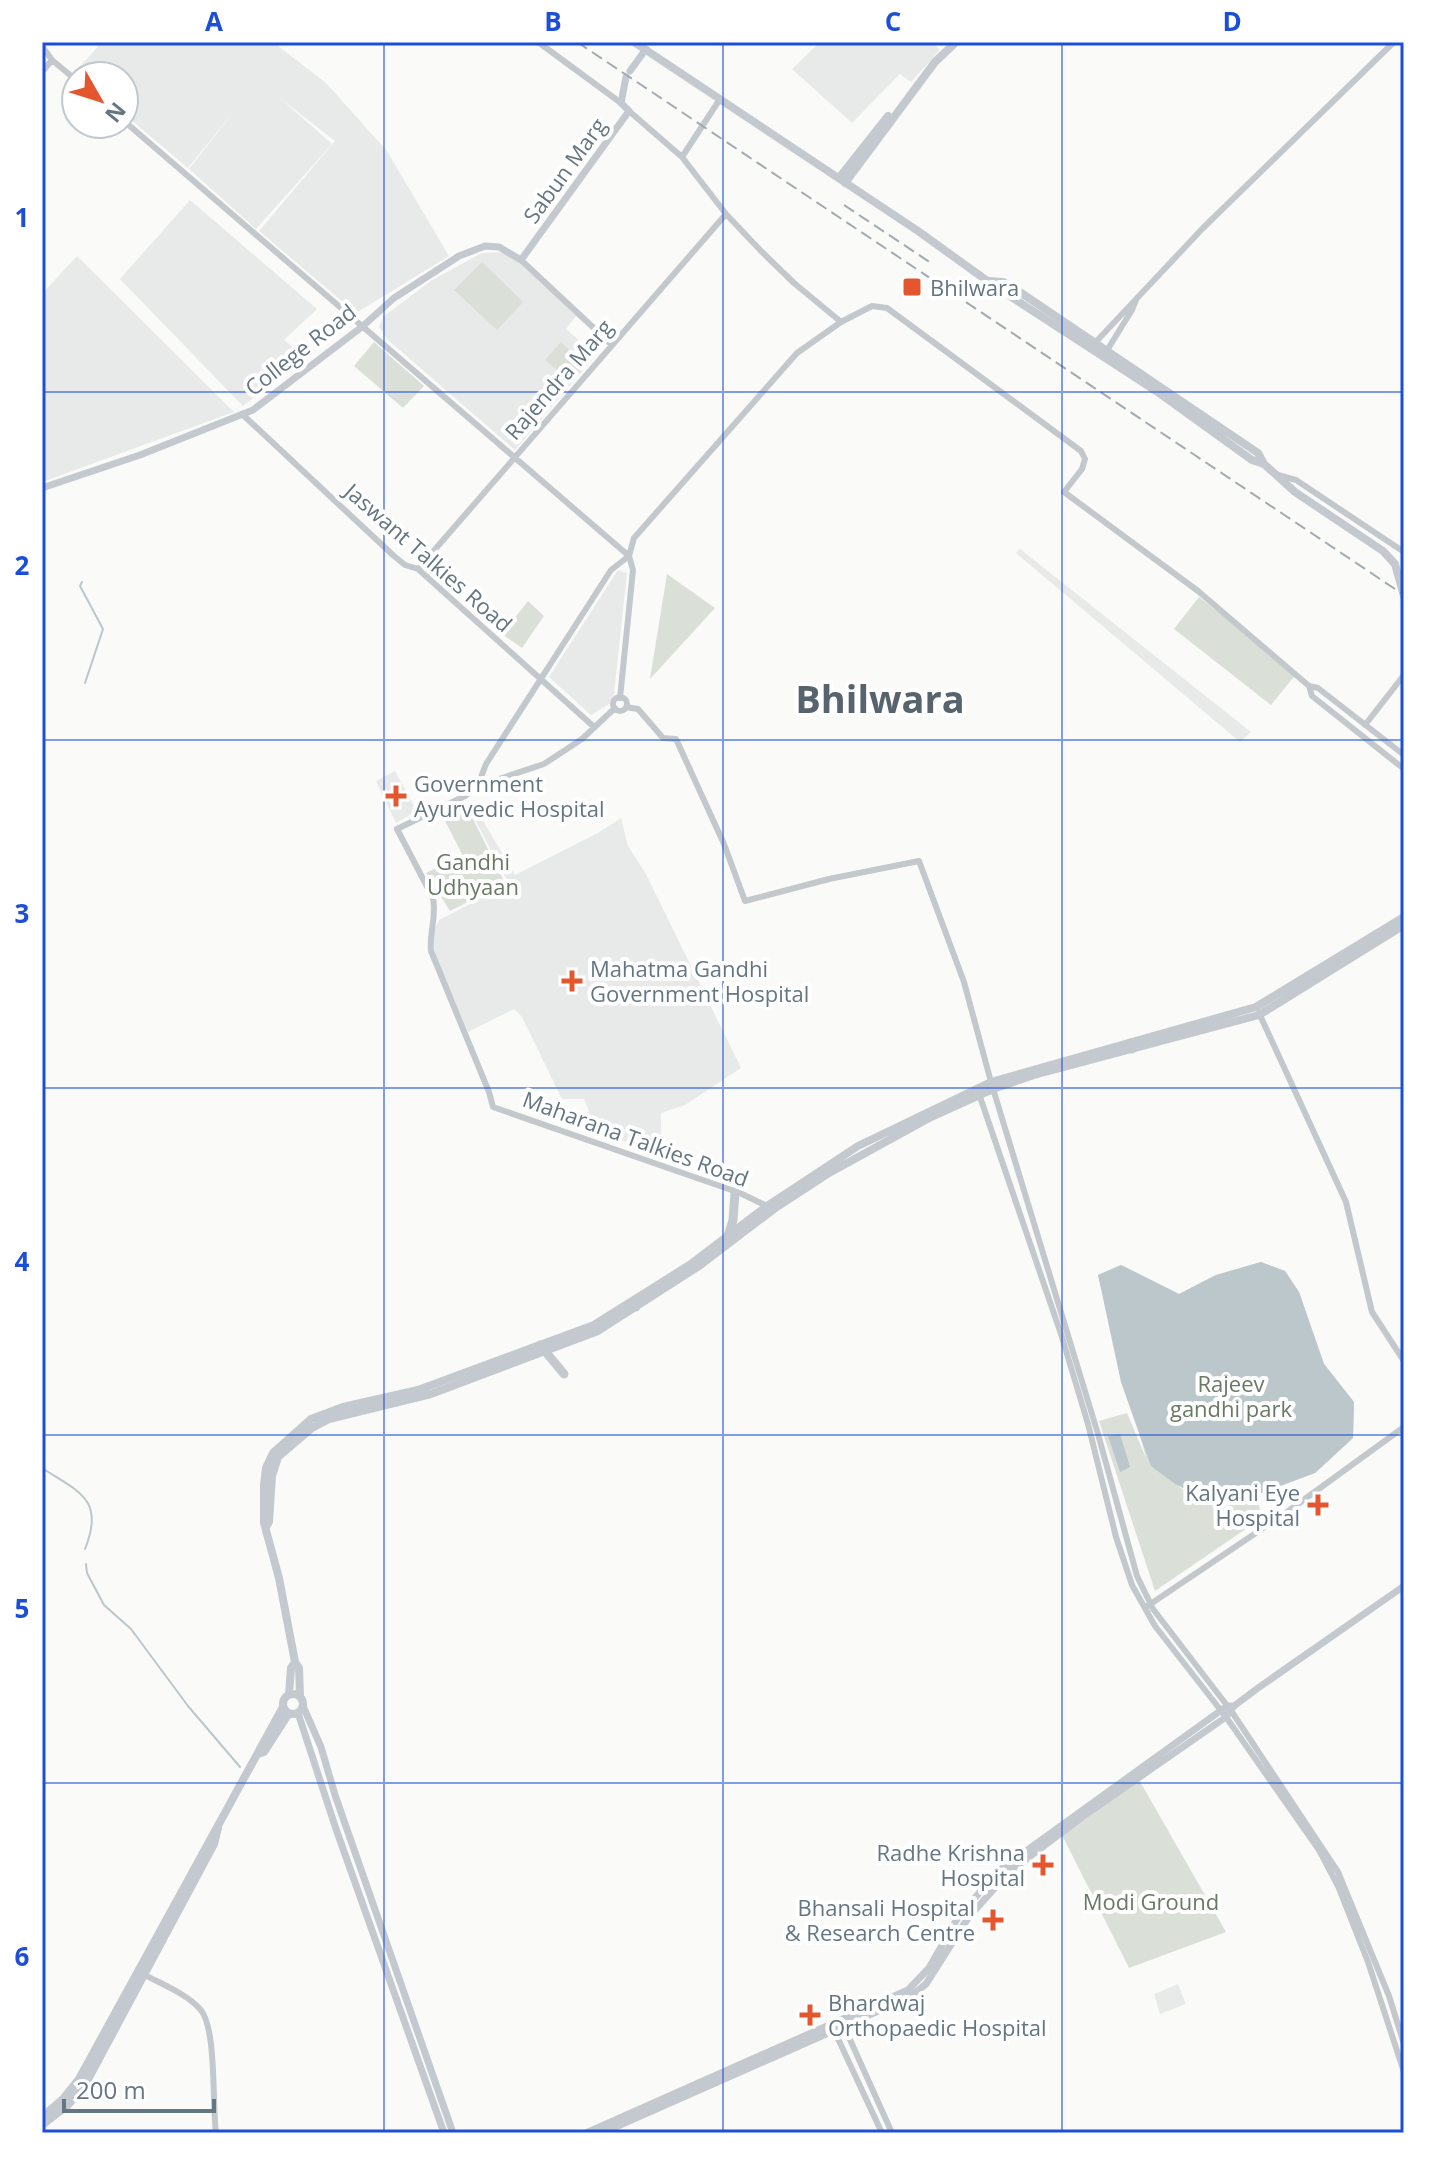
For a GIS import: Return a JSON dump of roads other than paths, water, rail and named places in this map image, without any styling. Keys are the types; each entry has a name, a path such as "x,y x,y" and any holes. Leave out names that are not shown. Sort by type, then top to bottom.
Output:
{"highway":[{"path":"728,1236 733,1220 735,1192"},
{"path":"542,1349 564,1374"}],"main road":[{"path":"634,42 988,281 1003,282 1017,290 1105,354 1258,453 1264,464 1295,492 1383,551 1395,564 1404,596"},
{"path":"842,180 950,42"},
{"path":"842,180 935,62 956,42"},
{"path":"621,103 628,74 646,49"},
{"name":"Sabun Marg","path":"521,260 629,111 621,103"},
{"name":"College Road","path":"42,488 140,455 253,410 363,326 394,298 459,256 485,246 499,247 521,260"},
{"path":"1258,1011 1404,917"},
{"path":"634,1305 858,1146 992,1085 1258,1011 1404,925"},
{"path":"42,2117 72,2090 214,1844 218,1828 259,1748 293,1710 300,1696 299,1668 295,1662 263,1516 266,1468 273,1453 311,1419 343,1407 418,1390 542,1349 594,1325 699,1266 771,1208"},
{"path":"602,2133 833,2029 913,1987 929,1968 957,1919 997,1872 1404,1586"},
{"path":"295,1662 291,1668 289,1694 285,1698 321,1747 453,2133"},
{"path":"289,1694 300,1696"},
{"path":"293,1710 444,2133"},
{"path":"42,2125 78,2095 140,1973"},
{"path":"586,2133 737,2064 833,2029"}],"street":[{"path":"538,42 621,103"},
{"path":"1093,345 1203,228 1394,42"},
{"path":"42,46 60,67"},
{"path":"42,72 52,60"},
{"path":"682,157 720,99"},
{"path":"629,111 682,157 726,214 794,283 841,322"},
{"path":"140,135 629,556"},
{"name":"Rajendra Marg","path":"418,569 726,214"},
{"path":"521,260 612,345"},
{"path":"1105,354 1136,300"},
{"path":"620,698 633,570 629,556 634,538 797,353 841,322 872,306 887,308 1081,451 1085,459 1082,469 1064,492 1198,591 1309,686 1321,690 1404,755"},
{"name":"Jaswant Talkies Road","path":"242,414 394,556 405,565 418,569 593,726"},
{"path":"1277,475 1296,480 1404,552"},
{"path":"478,786 486,764 611,570 629,556"},
{"path":"1365,725 1404,675"},
{"path":"1309,686 1312,696 1404,769"},
{"path":"620,698 626,701 626,707"},
{"path":"615,708 614,702 620,698"},
{"path":"615,708 620,711 626,707 638,709 663,738 676,739 724,844 745,901 829,879 919,861 964,982 1147,1606"},
{"path":"478,786 544,764 582,739 615,708"},
{"name":"Maharana Talkies Road","path":"478,786 465,796 397,829 433,898 435,906 429,940 431,951 493,1107 735,1192 771,1208"},
{"path":"1258,1011 1346,1202 1372,1312 1404,1361"},
{"path":"978,1091 1061,1334 1095,1450 1117,1543 1132,1585 1228,1711 1338,1872 1389,1996 1404,2044"},
{"path":"1147,1606 1287,1512 1404,1427"},
{"path":"1228,1711 1331,1872 1382,1999 1404,2072"},
{"path":"140,1973 194,2004 206,2017 216,2133"},
{"path":"843,2024 892,2133"},
{"path":"833,2029 882,2133"}],"waterway":[{"path":"82,582 80,586 103,629 85,683"},
{"path":"42,1468 77,1491 90,1508 92,1519 85,1549"},
{"path":"86,1564 87,1573 104,1605 131,1629 188,1706 240,1767"}],"railway":[{"path":"577,42 1404,595"},
{"path":"844,205 931,263"}],"place":[{"name":"Bhilwara","path":"912,287"},
{"name":"Government Ayurvedic Hospital","path":"396,796"},
{"name":"Mahatma Gandhi Government Hospital","path":"572,981"},
{"name":"Kalyani Eye Hospital","path":"1318,1505"},
{"name":"Radhe Krishna Hospital","path":"1043,1865"},
{"name":"Bhansali Hospital & Research Centre","path":"993,1920"},
{"name":"Bhardwaj Orthopaedic Hospital","path":"810,2015"}],"district":[{"name":"Bhilwara","path":"880,698"}],"park label":[{"name":"Gandhi Udhyaan","path":"473,874"},
{"name":"Rajeev gandhi park","path":"1231,1396"},
{"name":"Modi Ground","path":"1151,1901"}]}
